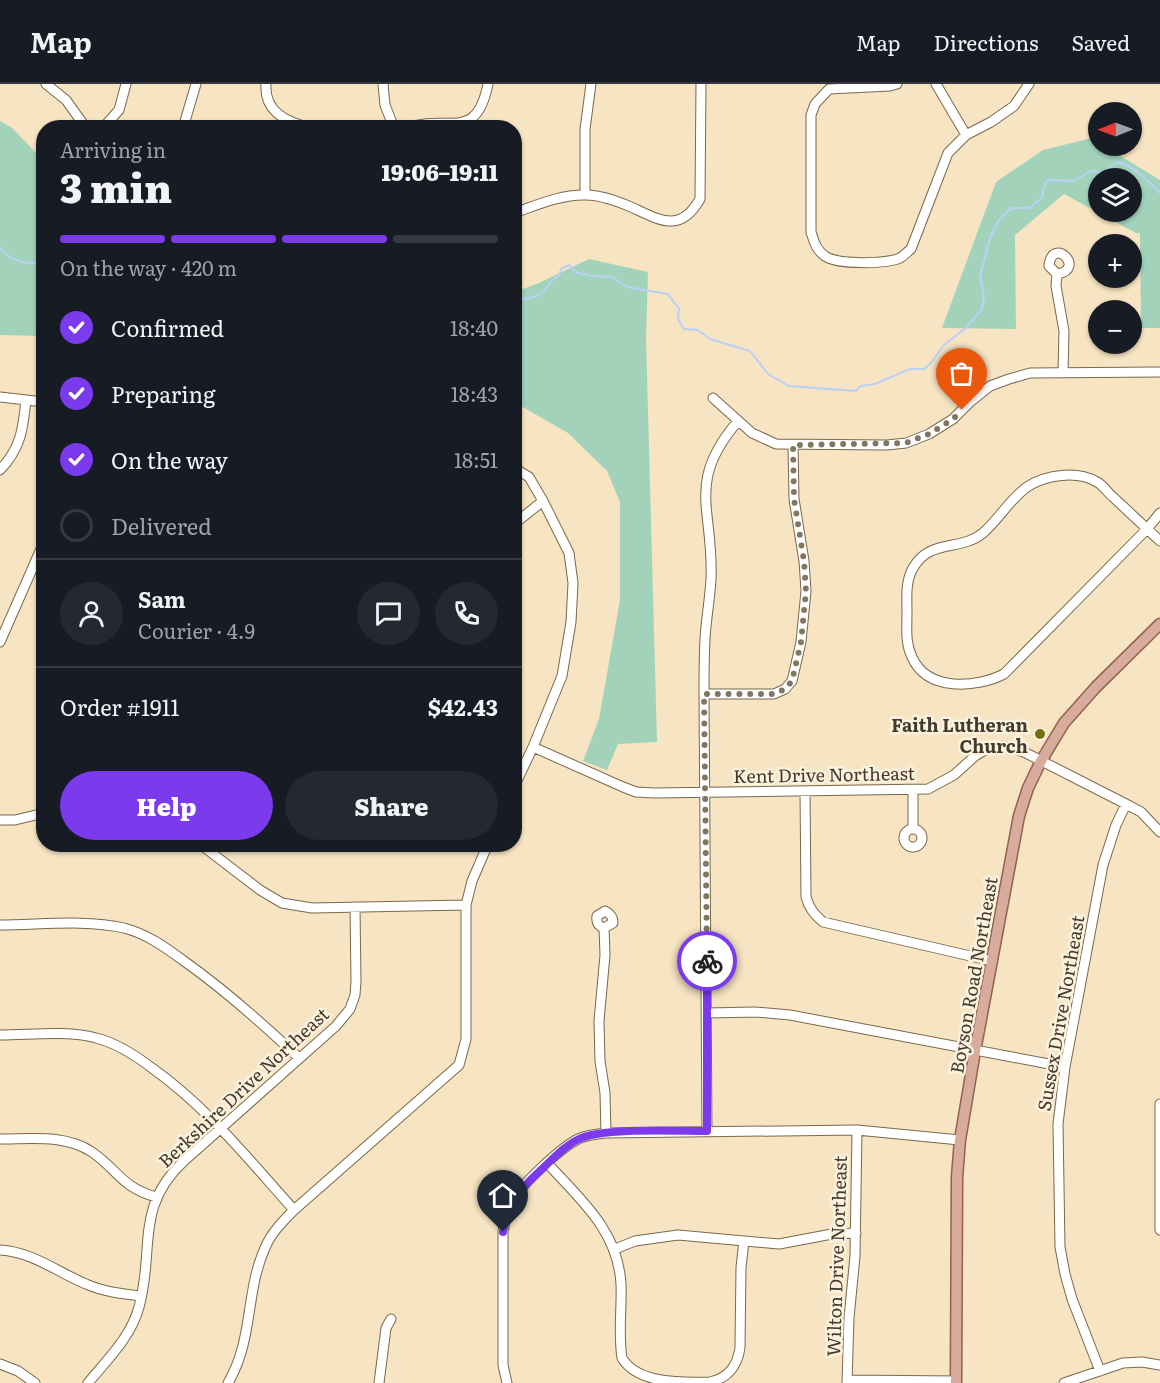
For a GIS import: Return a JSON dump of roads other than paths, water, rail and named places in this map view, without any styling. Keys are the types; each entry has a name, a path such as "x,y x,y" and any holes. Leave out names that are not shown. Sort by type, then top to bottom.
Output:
{"main road":[{"name":"Boyson Road Northeast","path":"956,1382 957,1177 960,1140 1019,816 1028,788 1041,761 1064,723 1096,687 1160,624"}],"street":[{"path":"46,84 66,100 80,120"},
{"path":"110,120 119,110 126,84"},
{"path":"185,120 196,84"},
{"path":"266,84 268,103 278,116 289,120"},
{"path":"383,84 385,105 391,120"},
{"path":"469,120 479,112 488,84"},
{"path":"585,195 585,129 591,84"},
{"path":"522,210 556,199 585,195 604,197 665,222 682,220 693,212 700,199 701,84"},
{"path":"897,84 829,88 815,104 811,115 811,232 815,245 824,256 836,262 891,261 902,257 911,249 948,153 966,135 991,122 1014,106 1029,84"},
{"path":"936,84 966,135"},
{"path":"1057,274 1056,286 1064,331 1063,372"},
{"path":"713,398 738,421 764,440 776,444 906,443 929,434 953,419 990,386 1030,373 1160,372"},
{"path":"0,397 36,401"},
{"path":"0,470 18,445 26,400"},
{"path":"707,1131 708,1013 704,694 711,550 704,498 707,475 715,453 738,421"},
{"path":"704,694 774,694 785,689 792,681 801,642 806,591 804,561 794,499 793,445"},
{"path":"522,473 529,477 569,553 573,583 571,622 562,675 522,770"},
{"path":"1160,513 1147,529 1004,674 992,680 952,683 933,679 916,666 907,643 907,590 912,570 920,558 944,545 965,543 974,539 1026,488 1043,479 1059,476 1080,477 1097,482 1147,529 1160,541"},
{"path":"522,518 543,501"},
{"path":"0,642 36,560"},
{"name":"Kent Drive Northeast","path":"533,747 636,792 913,791 938,785 954,775 975,756 995,747 1012,748 1141,812 1160,832"},
{"path":"913,791 913,828"},
{"path":"805,792 806,897 809,907 822,922 992,961"},
{"name":"Sussex Drive Northeast","path":"1100,1371 1072,1299 1060,1247 1058,1124 1065,1067 1103,865 1108,846 1126,804"},
{"path":"0,820 15,820 36,815"},
{"path":"211,852 260,890 282,903 312,908 466,905"},
{"path":"228,1383 242,1354 248,1331 259,1262 266,1245 275,1232 294,1210 459,1065 466,1039 466,905 472,881 485,852"},
{"name":"Berkshire Drive Northeast","path":"88,1383 128,1333 139,1307 149,1226 156,1197 172,1173 336,1026 350,1009 356,981 355,907"},
{"path":"0,925 105,925 124,928 147,936 213,981 256,1016 299,1058"},
{"path":"604,928 605,955 599,1021 606,1132"},
{"path":"708,1013 755,1012 790,1015 1065,1067"},
{"path":"0,1035 77,1035 106,1041 137,1057 196,1102 294,1210"},
{"path":"1160,1104 1160,1230"},
{"path":"507,1383 503,1365 503,1232 506,1218 515,1196 579,1138 606,1132 857,1130 960,1140"},
{"name":"Wilton Drive Northeast","path":"848,1381 849,1318 856,1233 857,1130"},
{"path":"0,1139 45,1139 75,1145 91,1151 123,1182 134,1189 156,1197"},
{"path":"548,1164 590,1211 606,1232 615,1249 621,1283 620,1347 626,1368 644,1381 678,1383 719,1380 736,1365 740,1348 741,1267 744,1241"},
{"path":"615,1249 635,1241 678,1235 779,1244 832,1234 856,1233"},
{"path":"0,1250 27,1255 87,1285 122,1294 141,1296"},
{"path":"379,1383 386,1328 392,1319"},
{"path":"1064,1383 1123,1363 1142,1362 1160,1365"},
{"path":"0,1364 18,1371 34,1383"},
{"path":"848,1381 956,1382"}],"waterway":[{"path":"522,299 542,293 551,281 559,276 561,269 569,265 575,272 591,276 612,277 627,287 668,294 679,309 678,319 684,329 698,330 710,339 750,351 768,374 789,386 856,391 861,386 875,384 910,369 924,369 943,346 967,327 982,309 984,296 980,276 990,238 999,220 1011,208 1029,208 1043,197 1043,189 1047,180 1074,181 1091,171 1104,172 1117,162 1135,170 1160,193"},
{"path":"0,247 13,259 36,264"}],"place":[{"name":"Faith Lutheran Church","path":"1040,734"}]}
